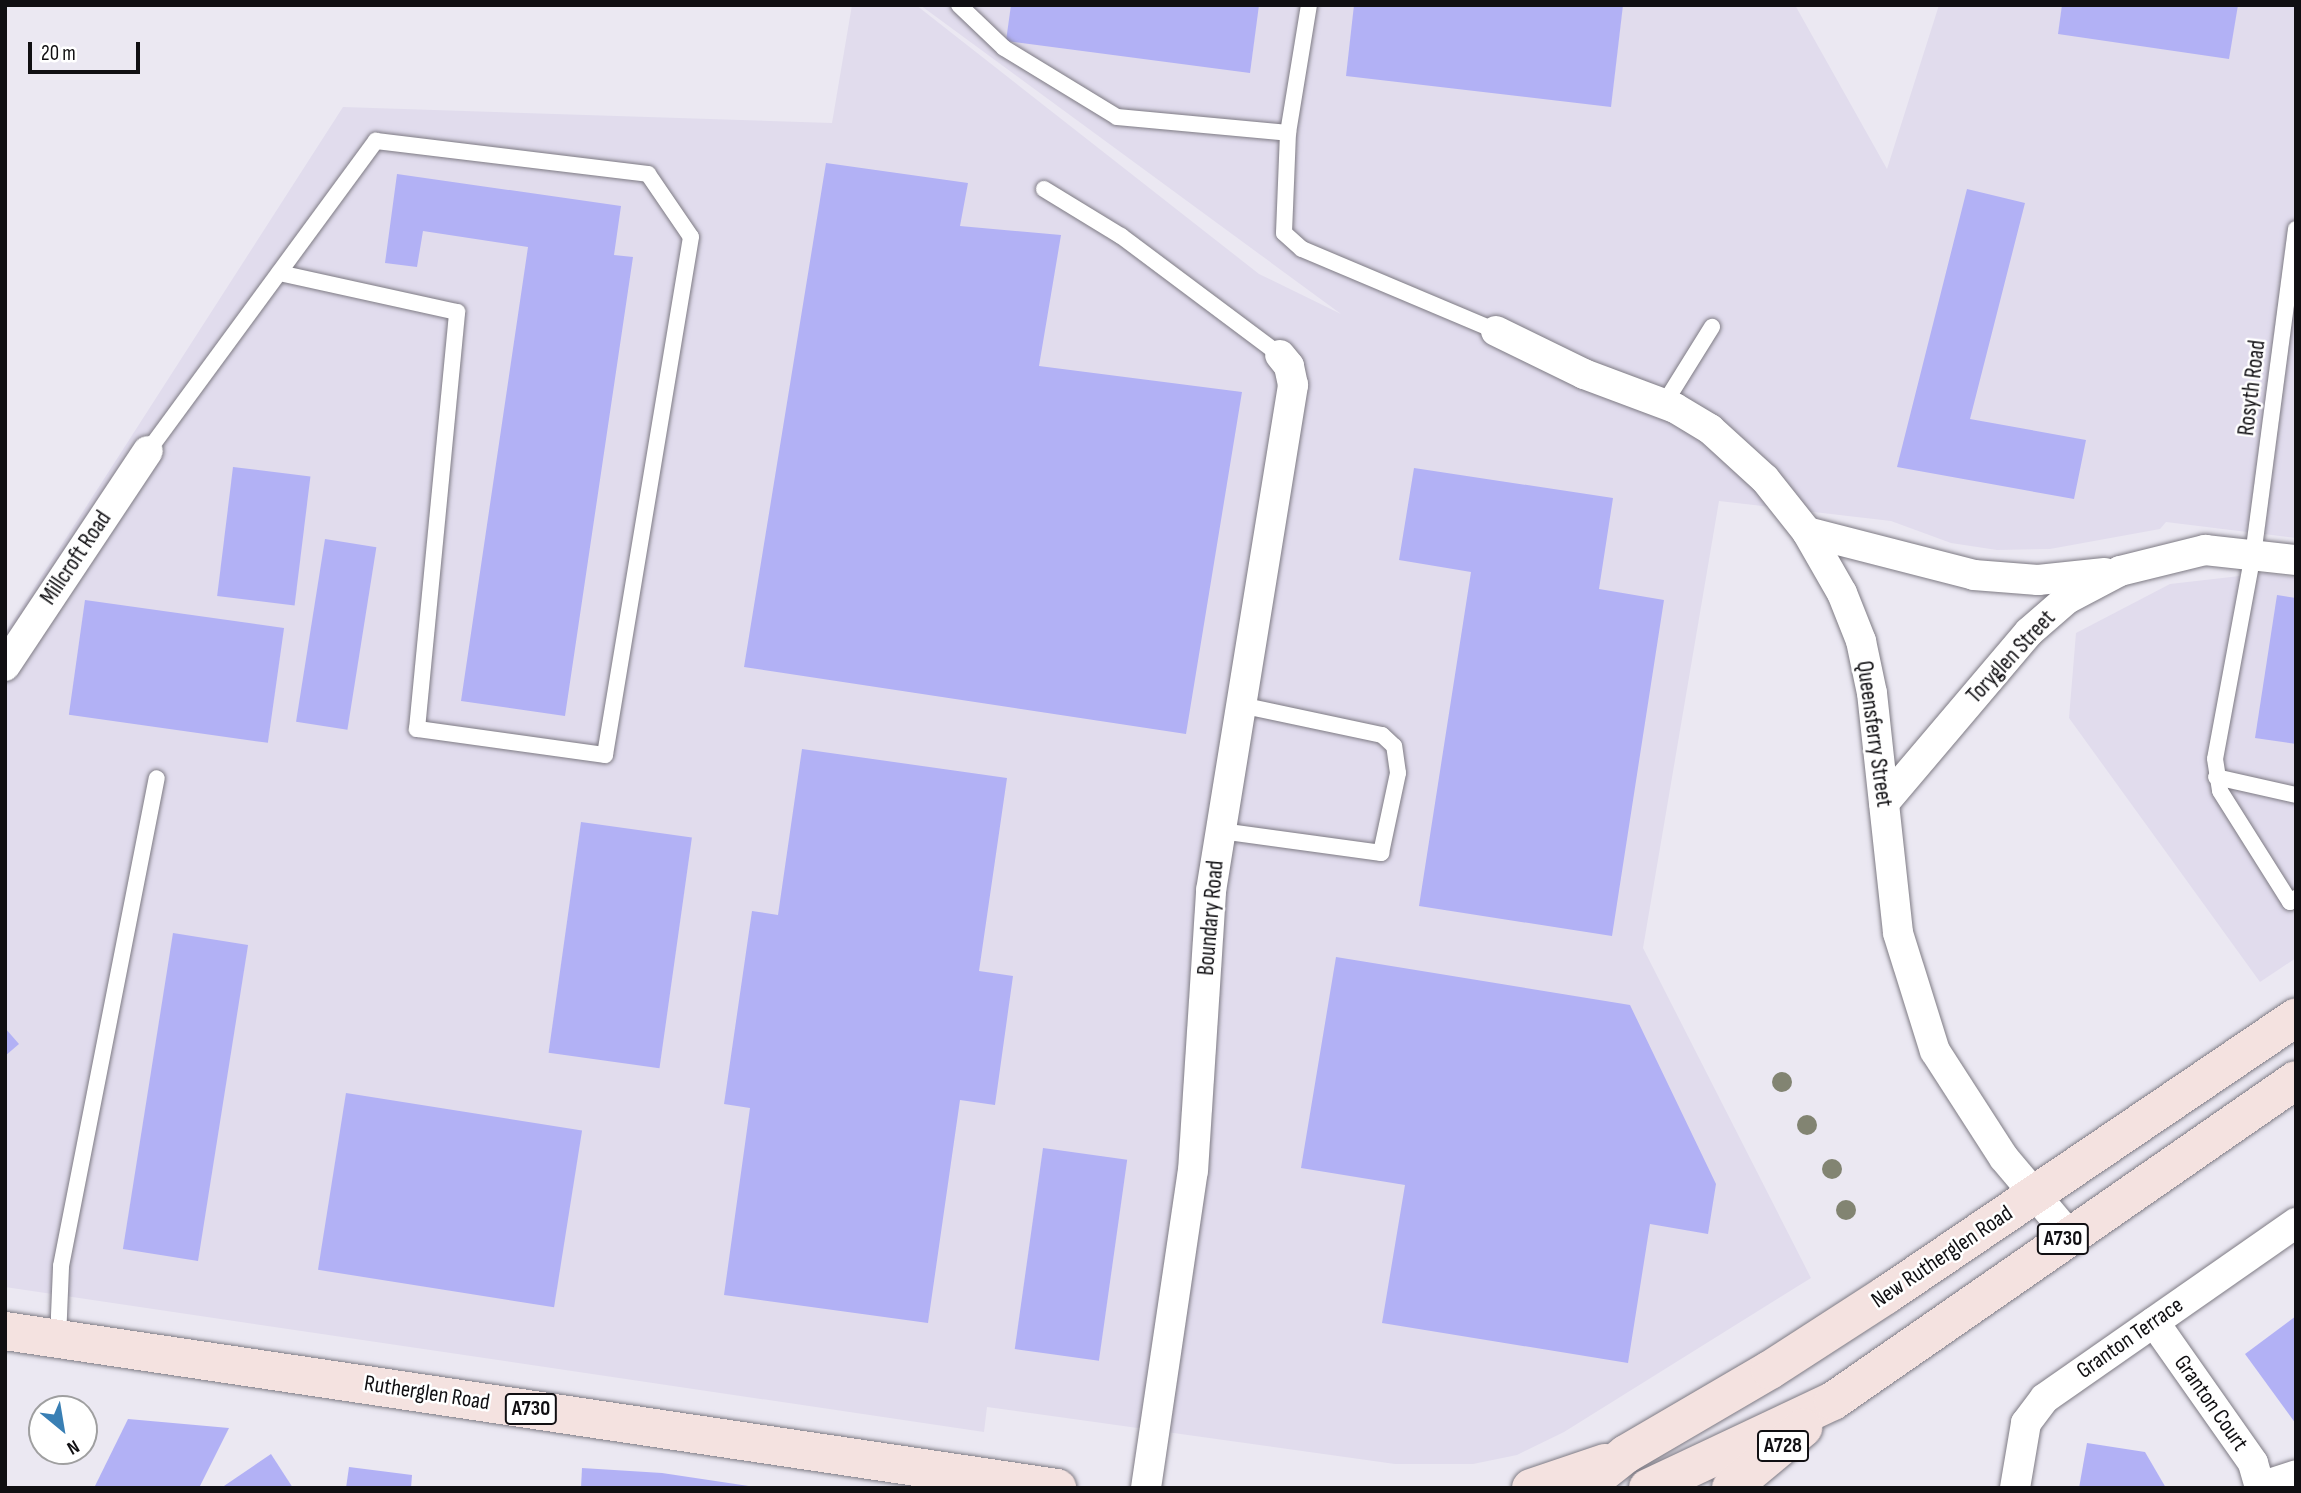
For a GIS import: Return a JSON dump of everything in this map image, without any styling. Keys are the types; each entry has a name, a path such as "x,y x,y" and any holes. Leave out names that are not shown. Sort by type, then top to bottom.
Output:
{"main road":[{"name":"New Rutherglen Road","path":"1583,1488 1626,1454 1770,1370 2296,1017"},
{"name":"A730","path":"1648,1488 1833,1401 2296,1080"},
{"name":"Rutherglen Road","path":"5,1331 1057,1488"},
{"name":"A728","path":"1731,1488 1833,1401"},
{"name":"A730","path":"1531,1488 1626,1454"}],"street":[{"name":"Queensferry Street","path":"1496,331 1584,374 1664,404 1710,429 1765,479 1807,532 1842,593 1861,641 1872,694 1898,933 1935,1051 2004,1158 2069,1235"},
{"name":"Boundary Road","path":"1146,1488 1192,1171 1210,891 1293,385 1289,366 1280,355"},
{"name":"Millcroft Road","path":"5,666 148,451"},
{"path":"1807,532 1974,575 2038,579 2120,571"},
{"name":"Toryglen Street","path":"1884,803 2029,632 2067,599 2120,571 2204,550 2296,560"},
{"name":"Granton Terrace","path":"2015,1488 2023,1434 2037,1407 2296,1223"},
{"name":"Granton Court","path":"2154,1322 2253,1463 2260,1487 2296,1475"}],"lane":[{"path":"959,5 1004,48 1117,117 1288,133"},
{"path":"1310,5 1288,133 1284,233 1303,249 1496,331"},
{"path":"148,451 376,141 648,174 691,237 605,755 417,729 457,312 279,273"},
{"path":"1044,189 1121,236 1280,355"},
{"name":"Rosyth Road","path":"2216,776 2253,554 2296,229"},
{"path":"1664,404 1712,327"},
{"path":"1221,831 1381,853 1398,773 1394,746 1381,735 1241,705"},
{"path":"2216,776 2296,795"},
{"path":"2216,776 2290,902 2296,898"},
{"path":"58,1339 61,1266 157,778"}],"shaded area":[{"path":"852,5 916,5 1259,274 1341,314 920,5 1795,5 1887,169 1939,5 2296,5 2296,538 2166,522 2160,529 2050,549 1997,550 1951,543 1891,521 1719,501 1643,948 1811,1278 1564,1432 1517,1455 1473,1464 1395,1464 987,1407 984,1432 5,1287 5,633 343,107 832,123"},
{"path":"2266,573 2296,578 2296,958 2260,982 2069,718 2076,633 2170,584"}],"building":[{"path":"1011,5 1259,5 1250,73 1006,41"},
{"path":"1354,5 1623,5 1611,107 1346,76"},
{"path":"2062,5 2238,5 2229,59 2058,34"},
{"path":"826,163 968,183 960,226 1061,235 1039,366 1242,392 1186,734 744,667"},
{"path":"397,174 621,206 614,255 633,257 565,716 461,701 528,247 423,231 417,267 385,263"},
{"path":"1967,189 2025,203 1970,419 2086,440 2074,499 1897,467"},
{"path":"233,467 310,477 295,606 217,596"},
{"path":"1414,468 1613,498 1599,589 1664,600 1612,936 1419,906 1471,572 1399,560"},
{"path":"325,539 376,547 347,730 296,722"},
{"path":"2277,595 2296,598 2296,744 2255,738"},
{"path":"85,600 284,628 268,743 69,715"},
{"path":"802,749 1007,778 979,971 1013,976 995,1105 960,1100 928,1323 724,1295 750,1108 724,1104 752,911 778,915"},
{"path":"581,822 692,838 659,1068 549,1053"},
{"path":"173,933 248,945 198,1261 123,1249"},
{"path":"1336,957 1630,1005 1716,1184 1708,1234 1650,1224 1628,1363 1382,1323 1405,1185 1301,1168"},
{"path":"5,1028 19,1044 5,1056"},
{"path":"346,1093 582,1130 554,1307 318,1270"},
{"path":"1043,1148 1127,1160 1099,1361 1015,1349"},
{"path":"2296,1316 2296,1424 2245,1354"},
{"path":"128,1419 229,1428 199,1488 94,1488"},
{"path":"2087,1443 2145,1452 2166,1488 2079,1488"},
{"path":"271,1454 293,1488 221,1488"},
{"path":"349,1467 412,1475 411,1488 346,1488"},
{"path":"582,1468 662,1473 762,1488 581,1488"}]}
